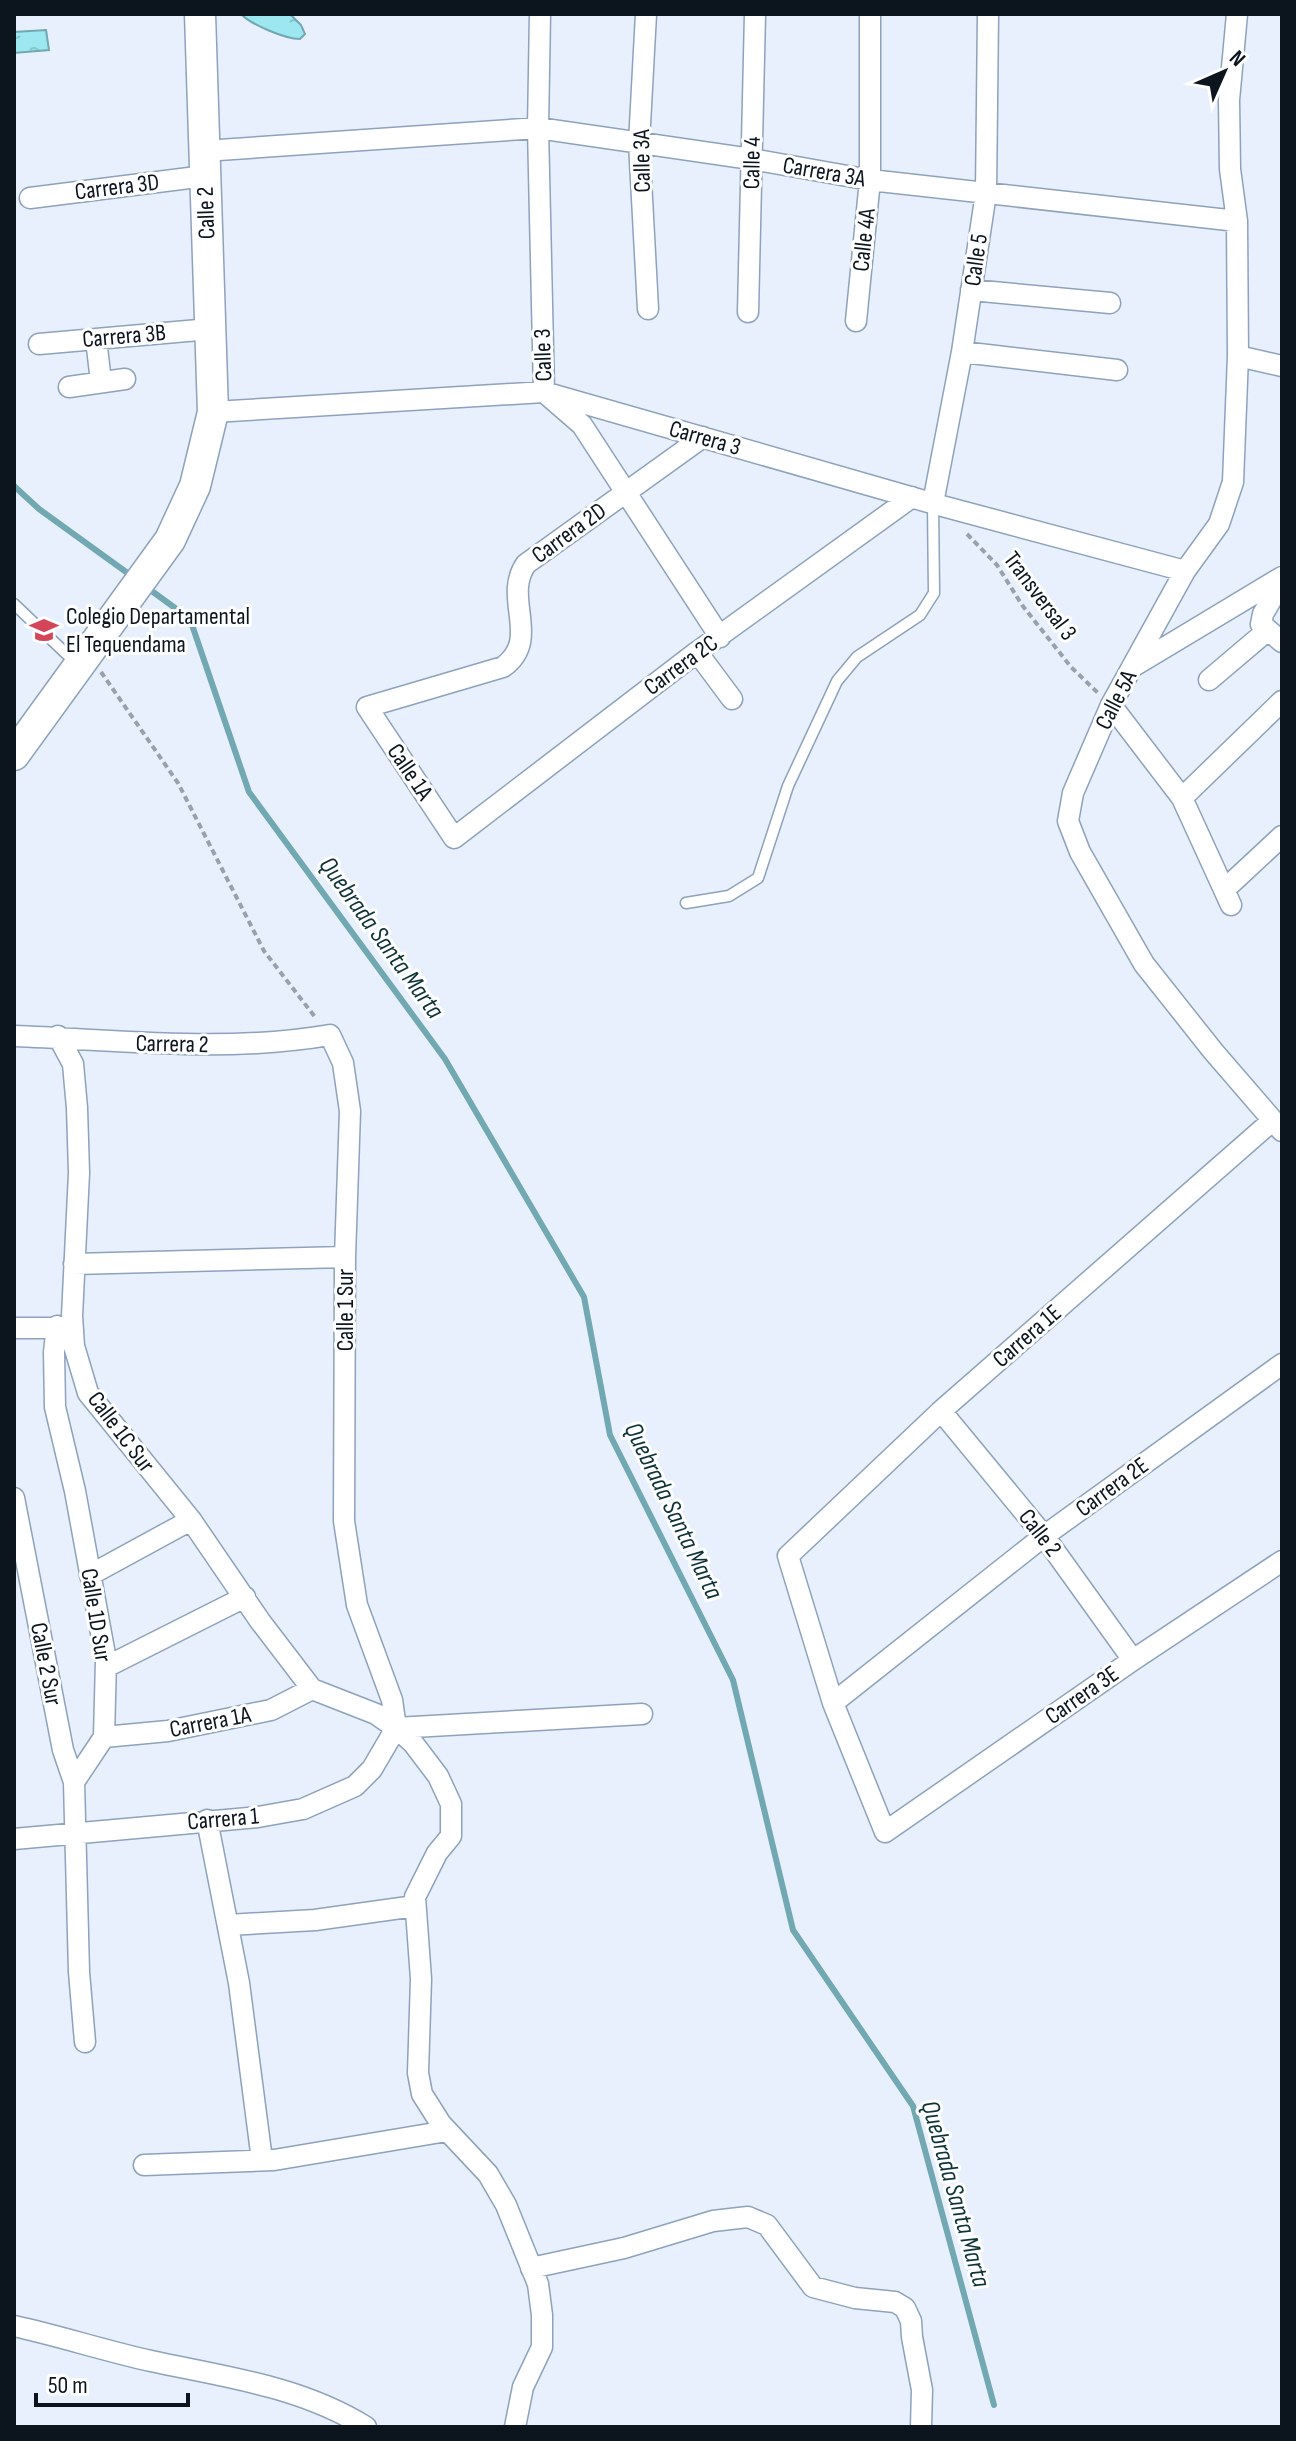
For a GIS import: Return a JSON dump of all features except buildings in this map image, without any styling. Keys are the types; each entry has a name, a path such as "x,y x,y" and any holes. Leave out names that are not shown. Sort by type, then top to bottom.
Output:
{"main road":[{"name":"Calle 2","path":"14,755 170,540 195,486 213,412 200,14"}],"street":[{"name":"Calle 3","path":"540,14 538,128 544,392 582,425 720,637"},
{"name":"Calle 3A","path":"646,14 639,143 648,309"},
{"name":"Calle 4","path":"748,312 755,14"},
{"name":"Calle 4A","path":"856,321 870,180 870,14"},
{"name":"Calle 5","path":"938,504 986,193 988,14"},
{"path":"1237,14 1229,100 1230,169 1237,221"},
{"name":"Carrera 3A","path":"205,164 538,128 870,180 1237,221"},
{"name":"Carrera 3D","path":"30,198 205,164"},
{"name":"Calle 5A","path":"1237,221 1238,356 1233,482 1219,524 1185,571 1111,705 1073,793 1068,821 1080,852 1144,964 1277,1126"},
{"path":"971,290 1110,303"},
{"name":"Carrera 3B","path":"39,344 210,329"},
{"path":"96,339 101,382"},
{"path":"962,352 1117,370"},
{"path":"1238,356 1282,366"},
{"path":"69,387 125,379"},
{"name":"Carrera 3","path":"213,412 544,392 1185,571"},
{"name":"Carrera 2D","path":"367,707 503,667 514,659 522,644 517,590 519,574 526,564 703,437"},
{"name":"Carrera 2C","path":"454,838 697,652 912,497"},
{"path":"1134,666 1282,579"},
{"path":"1209,680 1275,636 1261,624 1263,614 1282,579"},
{"path":"697,652 732,699"},
{"path":"1182,798 1282,701"},
{"path":"1111,705 1182,798 1228,898 1282,836"},
{"name":"Calle 1A","path":"367,707 454,838"},
{"name":"Carrera 2","path":"14,1036 58,1036 130,1044 212,1045 286,1042 330,1035"},
{"name":"Calle 1 Sur","path":"330,1035 343,1063 350,1111 345,1257 344,1521 352,1588 392,1700 396,1728"},
{"name":"Calle 1C Sur","path":"58,1036 73,1064 79,1173 74,1264 65,1327 88,1393 191,1520 312,1689"},
{"name":"Carrera 1E","path":"833,1703 788,1556 941,1411 1277,1126"},
{"path":"74,1264 345,1257"},
{"path":"14,1328 65,1327"},
{"name":"Calle 1D Sur","path":"65,1327 54,1352 55,1407 75,1491 106,1667 104,1737"},
{"name":"Carrera 2E","path":"833,1703 1044,1536 1282,1364"},
{"name":"Calle 2","path":"941,1411 1044,1536 1133,1660"},
{"name":"Calle 2 Sur","path":"14,1498 63,1750 74,1782"},
{"path":"90,1575 191,1520"},
{"name":"Carrera 3E","path":"833,1703 885,1832 1282,1561"},
{"path":"106,1667 245,1597"},
{"path":"312,1689 376,1714 396,1728 413,1743 438,1776 451,1804 451,1836 424,1876 415,1897 421,1979 418,2073 422,2094 447,2131 488,2174 506,2205 538,2284 542,2347 523,2387 515,2427"},
{"name":"Carrera 1A","path":"104,1737 168,1731 271,1710 312,1689"},
{"path":"396,1728 642,1714"},
{"name":"Carrera 1","path":"14,1839 258,1817 303,1809 355,1786 372,1769 396,1728"},
{"path":"85,2042 79,1972 74,1782 104,1737"},
{"path":"207,1820 239,1983 262,2160"},
{"path":"228,1925 315,1920 415,1906"},
{"path":"144,2165 262,2160 447,2131"},
{"path":"531,2268 624,2248 713,2221 748,2217 767,2225 813,2287 855,2298 895,2302 905,2308 911,2321 922,2390 921,2427"},
{"path":"14,2326 149,2361 284,2389 343,2413 366,2427"}],"lane":[{"path":"686,903 729,896 758,878 788,786 837,681 857,657 920,615 934,593 938,504"},
{"path":"14,604 84,660"}],"path":[{"name":"Transversal 3","path":"938,504 997,565 1022,605 1071,667 1111,705"},
{"path":"84,660 178,783 264,951 330,1035"}],"water":[{"path":"241,14 290,14 305,34 300,39 286,36 260,26"},
{"path":"46,30 49,50 14,53 14,32"}],"waterway":[{"name":"Quebrada Santa Marta","path":"14,486 39,509 133,577"},
{"name":"Quebrada Santa Marta","path":"145,586 190,619 249,792 445,1059 584,1297 610,1435 733,1680 793,1930 913,2106 994,2405"}],"place":[{"name":"Colegio Departamental El Tequendama","path":"44,630"}]}
